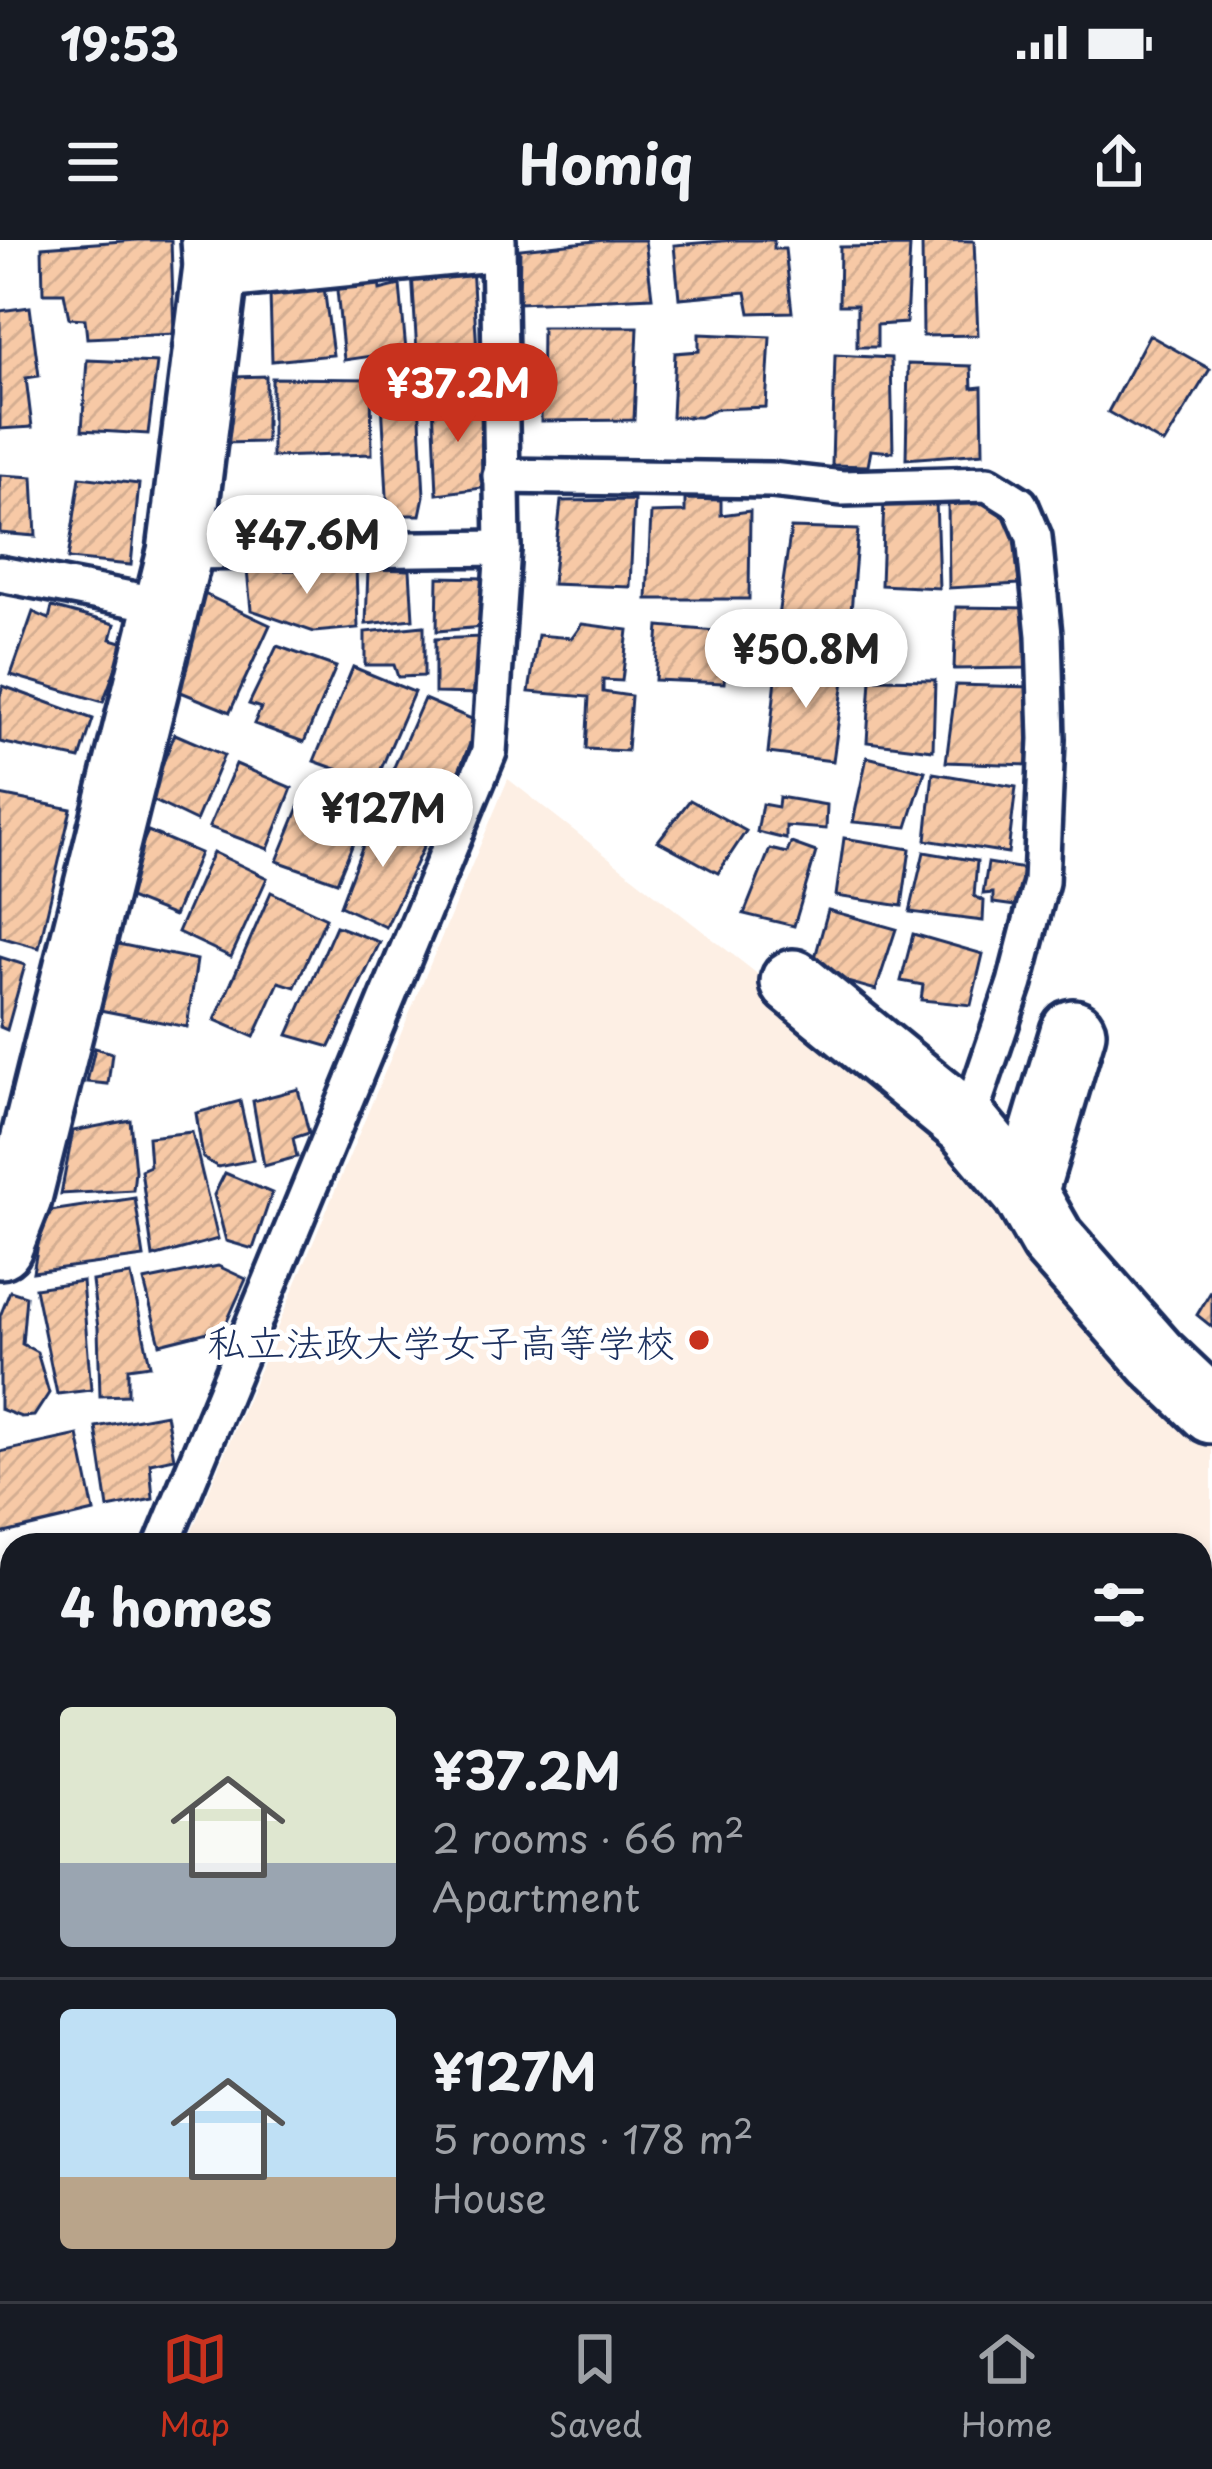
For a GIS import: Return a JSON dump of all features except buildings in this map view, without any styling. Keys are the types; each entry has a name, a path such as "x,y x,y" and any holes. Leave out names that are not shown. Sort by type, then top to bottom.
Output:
{"street":[{"path":"0,1246 19,1198 174,579 215,254 482,240"},
{"path":"793,982 967,1124 1025,1193 1052,1240 1156,1358 1212,1411"},
{"path":"1025,1193 1073,1032"}],"lane":[{"path":"167,1533 489,752 502,548 498,240"},
{"path":"500,476 771,480 842,488 988,484 1020,504 1034,537 1044,634 1047,739 1042,882 1016,983 967,1124"},
{"path":"0,574 174,579 502,548"}],"shaded area":[{"name":"私立法政大学女子高等学校","path":"508,779 957,1130 1212,1432 1212,1533 191,1533"}],"place":[{"name":"私立法政大学女子高等学校","path":"699,1340"}]}
